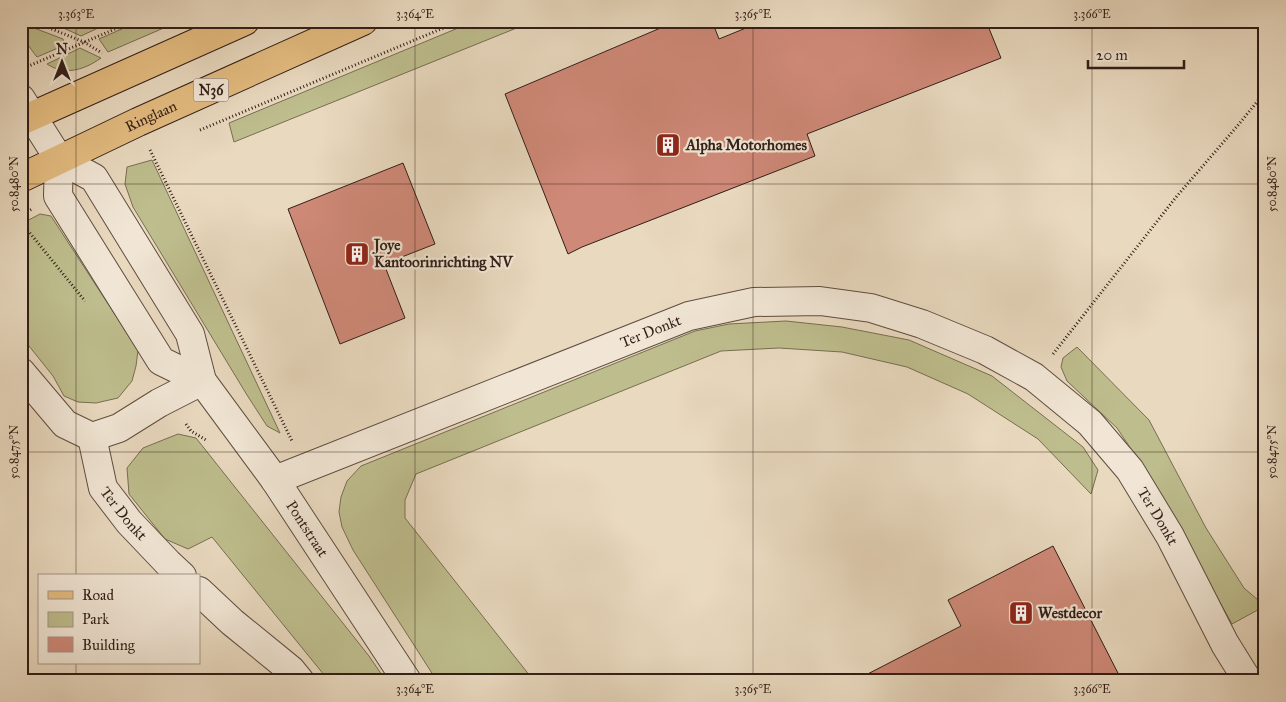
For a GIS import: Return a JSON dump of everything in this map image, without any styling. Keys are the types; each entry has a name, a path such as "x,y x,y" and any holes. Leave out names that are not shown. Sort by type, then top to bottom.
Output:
{"main road":[{"path":"25,112 245,21"},
{"name":"Ringlaan","path":"21,178 138,122 363,21"}],"street":[{"name":"Pontstraat","path":"25,112 59,159 94,178 190,334 202,381 275,480 407,681"},
{"path":"58,196 59,159"},
{"name":"Pontstraat","path":"58,196 161,361 202,381"},
{"name":"Ter Donkt","path":"275,480 690,316 754,302 820,301 871,308 922,324 985,350 1034,377 1090,423 1130,470 1170,536 1225,644 1248,681"},
{"path":"21,372 65,424 92,437 119,428 159,403 202,381"},
{"name":"Ter Donkt","path":"92,437 103,488 129,522 180,574"},
{"path":"200,592 232,622 291,670 300,681"}],"path":[{"path":"32,21 84,42"},
{"path":"21,69 134,21"},
{"path":"198,131 460,21"},
{"path":"1034,377 1177,196 1265,92"},
{"path":"143,155 159,148"},
{"path":"151,152 292,440"},
{"path":"21,215 58,196"}],"green space":[{"path":"48,21 113,21 81,36"},
{"path":"140,21 180,21 108,52 99,39"},
{"path":"475,21 534,21 234,142 229,123"},
{"path":"21,23 63,39 65,45 37,57 24,37"},
{"path":"80,48 101,58 88,66 68,71 54,68 47,64"},
{"path":"152,160 280,433 267,426 133,207 125,184 127,167"},
{"path":"40,214 51,216 138,350 132,381 118,398 96,403 78,402 64,396 53,376 21,336 21,224"},
{"path":"786,321 842,327 909,340 992,376 1083,447 1098,470 1091,494 1038,439 968,394 907,367 842,352 779,348 721,351 416,474 405,500 405,518 534,681 437,681 353,550 342,527 339,512 341,497 347,481 361,466 695,331 729,324"},
{"path":"1077,347 1149,420 1206,528 1244,588 1258,600 1265,603 1265,606 1232,624 1153,482 1117,428 1067,381 1061,367 1063,358"},
{"path":"178,434 196,438 369,656 386,681 329,681 212,537 188,549 165,539 129,494 127,468 143,448"}],"building":[{"name":"Alpha Motorhomes","path":"677,21 712,21 719,39 763,21 986,21 1001,58 807,134 815,156 568,254 505,94"},
{"name":"Joye Kantoorinrichting NV","path":"403,163 435,244 384,264 405,318 340,344 288,209"},
{"name":"Westdecor","path":"1053,546 1122,681 854,681 961,626 948,600"}],"place":[{"name":"Alpha Motorhomes","path":"668,145"},
{"name":"Joye Kantoorinrichting NV","path":"357,254"},
{"name":"Westdecor","path":"1021,613"}]}
